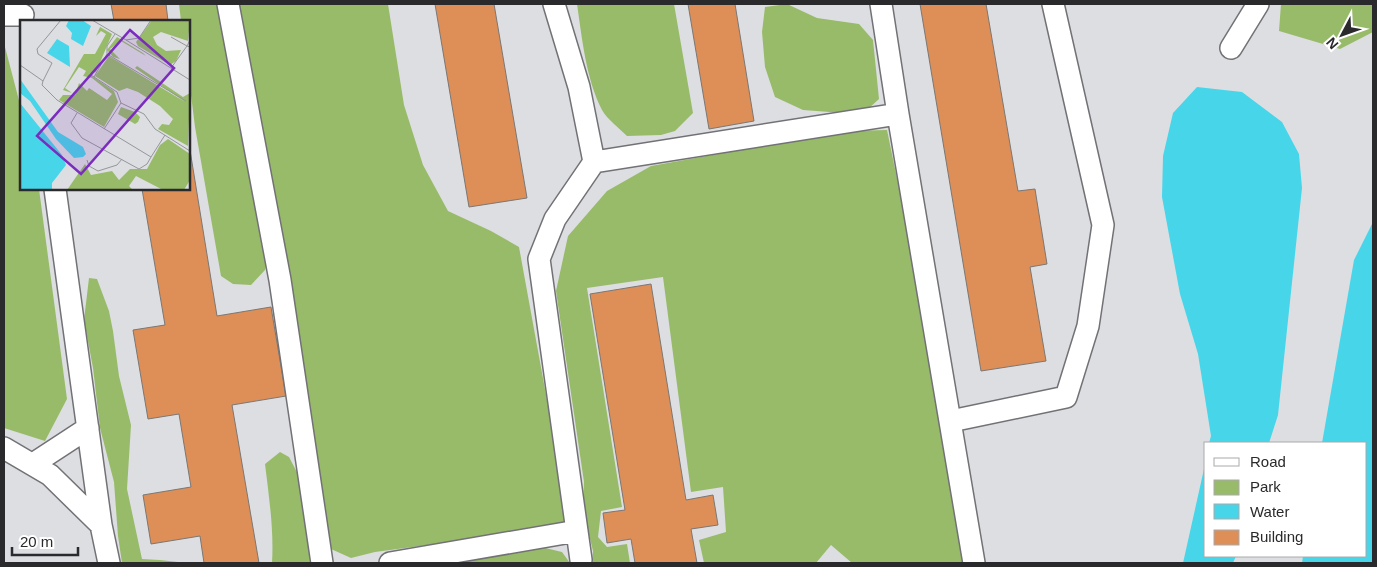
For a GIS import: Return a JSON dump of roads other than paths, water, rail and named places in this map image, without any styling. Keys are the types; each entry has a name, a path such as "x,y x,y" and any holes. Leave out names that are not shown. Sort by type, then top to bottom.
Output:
{"lane":[{"path":"228,4 280,280 322,563"},
{"path":"554,4 579,87 594,162 555,219 539,259 581,560"},
{"path":"881,4 974,563"},
{"path":"951,421 1066,397 1088,326 1104,225 1053,4"},
{"path":"1230,48 1258,4"},
{"path":"594,162 898,114"},
{"path":"55,190 101,525 109,563"},
{"path":"33,464 88,428"},
{"path":"4,448 50,474 101,525"},
{"path":"390,563 576,531"}],"water":[{"path":"1197,87 1242,92 1282,122 1299,154 1302,188 1278,415 1269,442 1209,442 1211,436 1198,354 1180,294 1162,197 1163,156 1173,113"},
{"path":"1373,222 1373,563 1302,563 1303,557 1367,557 1367,442 1322,442 1354,260"},
{"path":"1204,469 1204,557 1236,557 1233,563 1183,563"}]}
